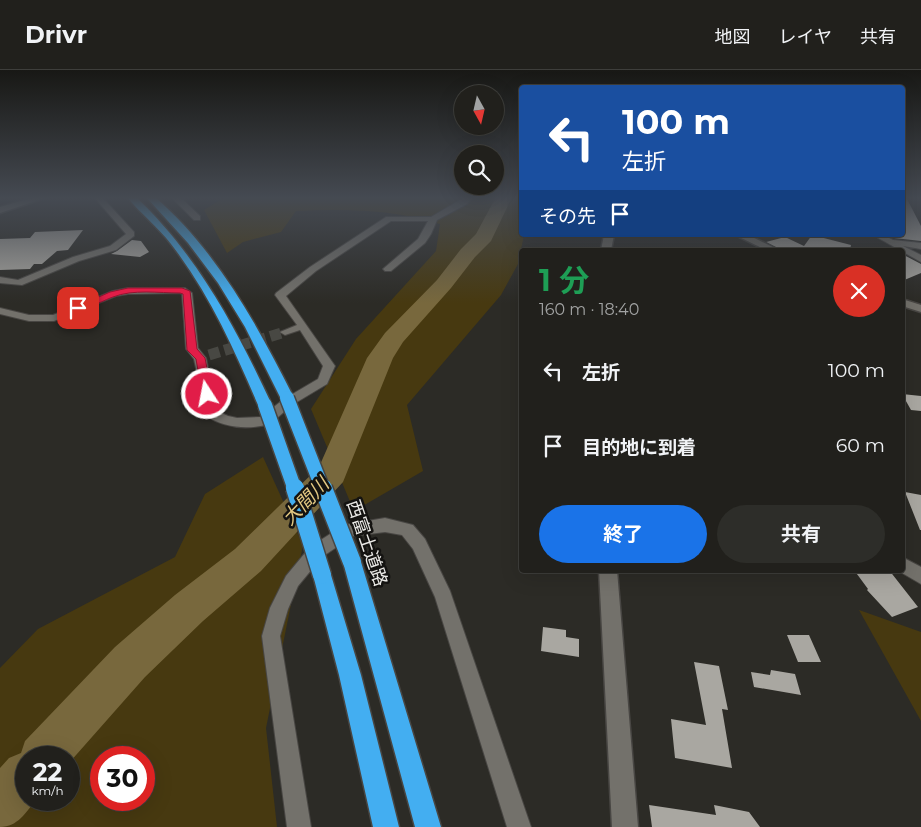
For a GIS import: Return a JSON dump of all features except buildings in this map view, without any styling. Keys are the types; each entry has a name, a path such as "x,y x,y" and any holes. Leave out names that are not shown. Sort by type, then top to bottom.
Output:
{"highway":[{"path":"165,232 177,245 200,278 233,334 265,405 293,482 322,575 350,675 386,827"},
{"name":"西富士道路","path":"185,232 194,242 228,290 260,341 287,398 352,562 428,827"}],"street":[{"path":"0,280 19,283 76,259 113,248 131,234 130,232"},
{"path":"0,311 29,318 54,318 113,294 128,291 182,290 187,293 192,350 205,357 211,413 220,419 245,424 265,421 288,402 323,381 329,366 280,295 313,269 368,232"},
{"path":"388,269 423,240 429,232"},
{"path":"744,237 767,248"},
{"path":"880,237 899,248"},
{"path":"885,240 921,246"},
{"path":"905,251 921,260"},
{"path":"905,303 921,309"},
{"path":"285,332 303,326"},
{"path":"299,827 271,636 279,608 292,581 316,552 350,530 385,525 407,530 419,544 444,597 519,827"},
{"path":"905,566 921,576"},
{"path":"608,573 625,827"}],"shaded area":[{"path":"216,232 280,232 243,242 227,253"},
{"path":"439,232 519,232 519,237 524,237 521,248 519,248 518,264 501,295 407,405 423,471 354,511 311,409 356,339 436,251"},
{"path":"263,457 303,545 266,728 277,827 0,827 0,668 38,629 175,557 205,494"},
{"path":"859,610 921,632 921,721"}],"waterway":[{"name":"大間川","path":"53,746 130,662 189,608 248,560 332,474 380,358 393,338 444,284 486,232"},
{"name":"大間川","path":"0,805 15,788"}],"tunnel":[{"path":"209,355 285,332"}],"route":[{"path":"78,308 113,294 128,291 182,290 187,293 192,350 200,358 207,394"}]}
